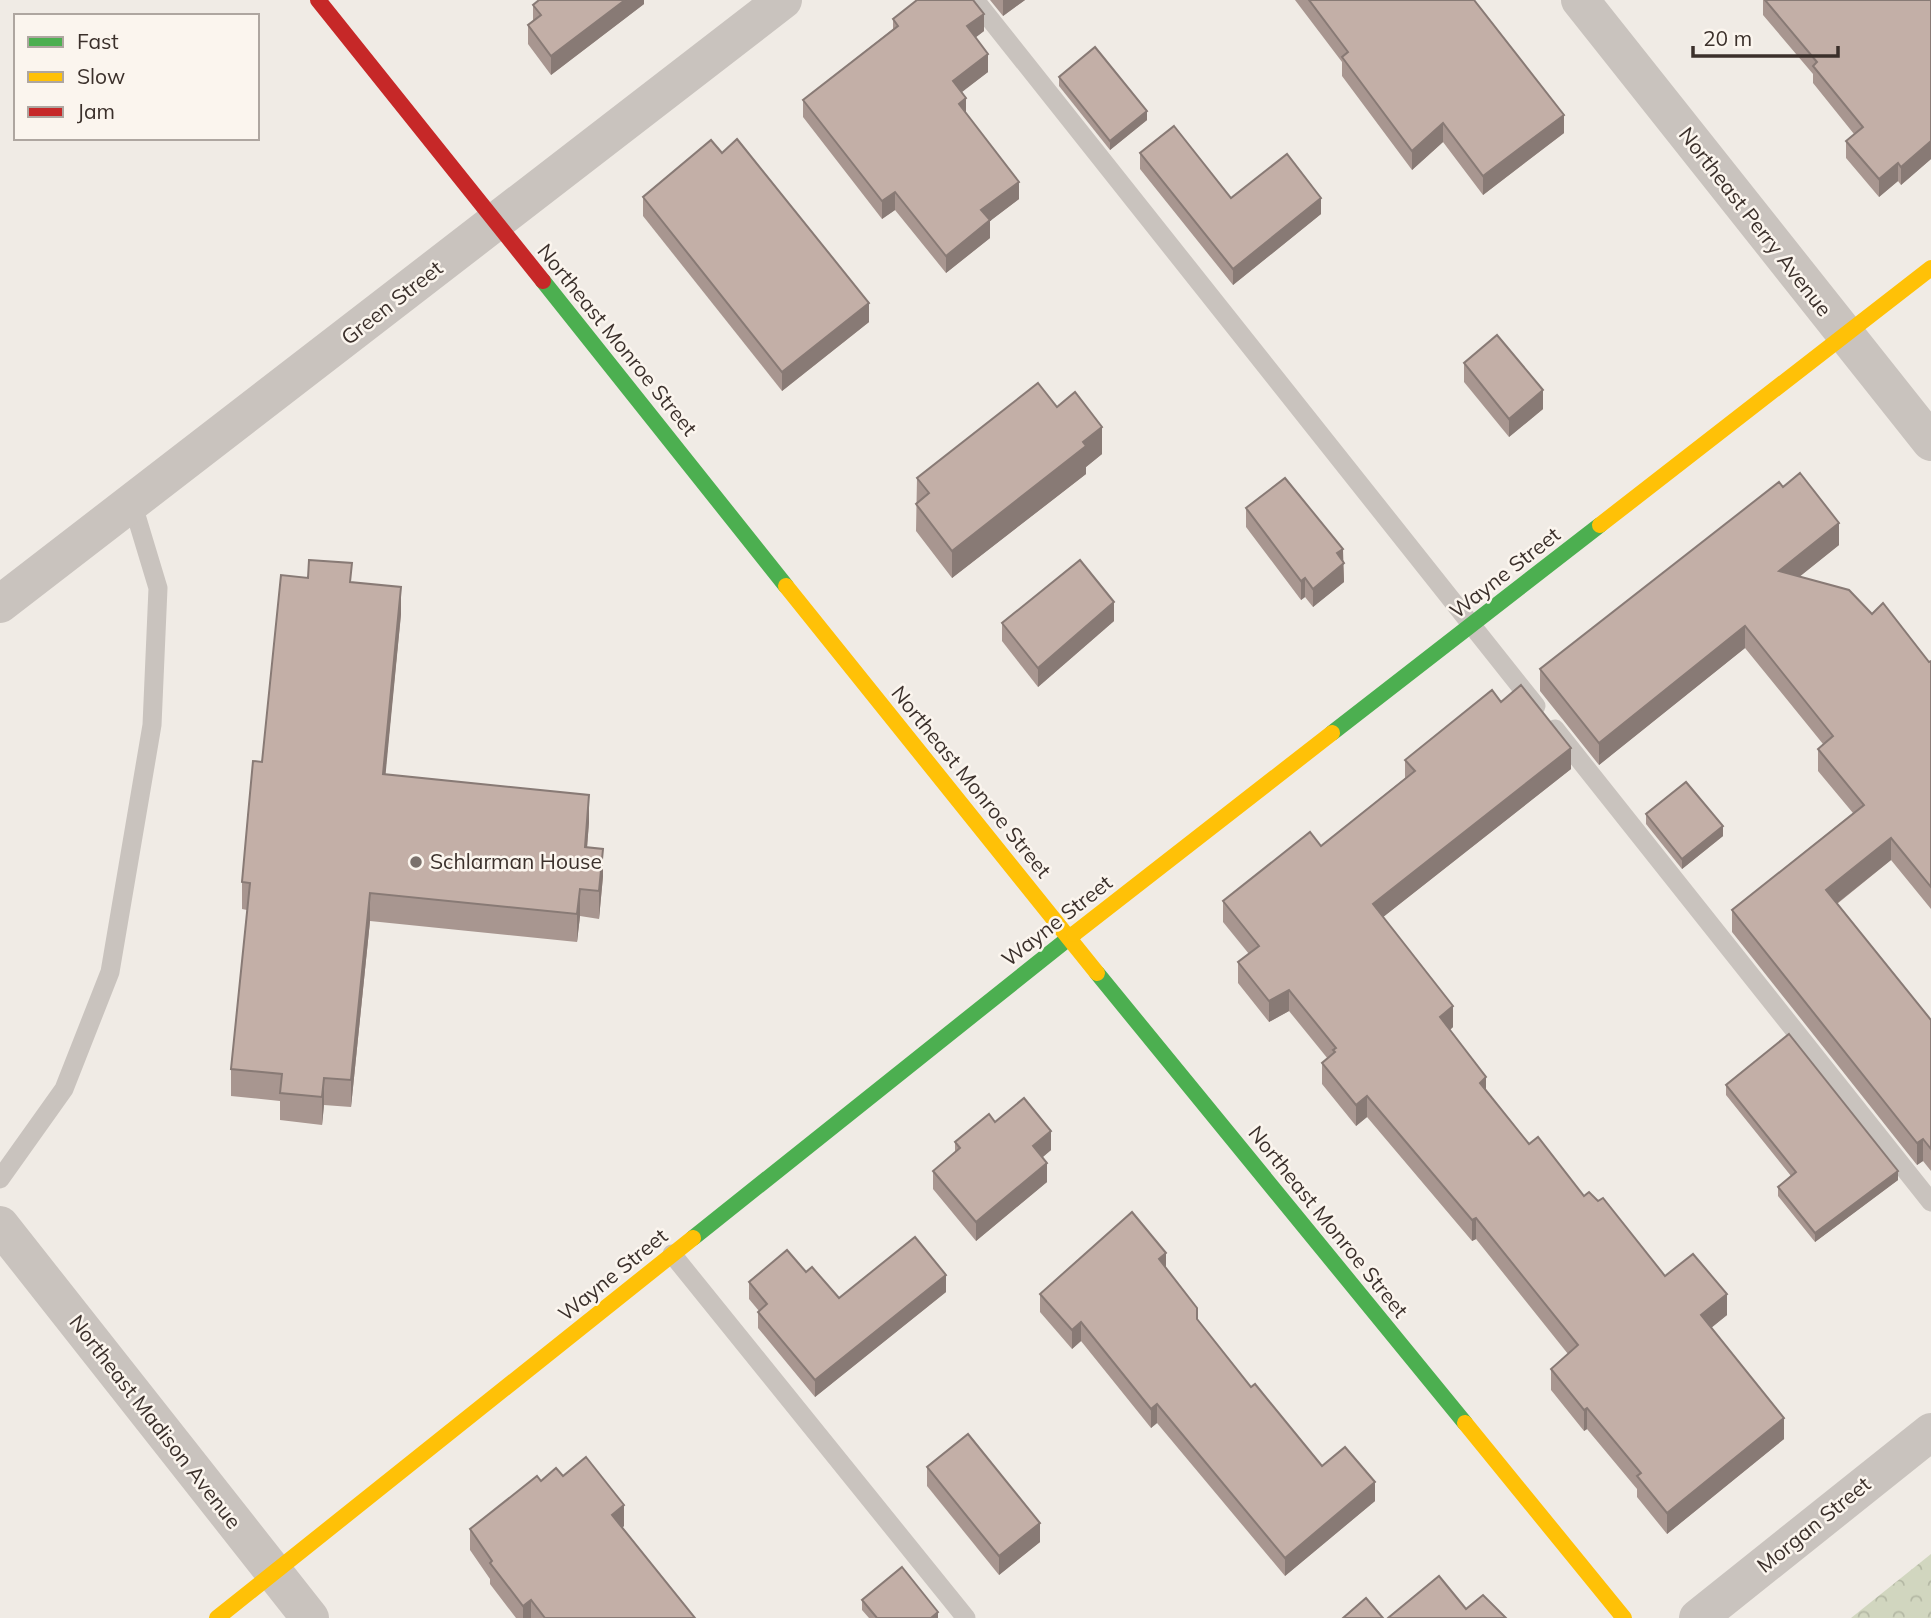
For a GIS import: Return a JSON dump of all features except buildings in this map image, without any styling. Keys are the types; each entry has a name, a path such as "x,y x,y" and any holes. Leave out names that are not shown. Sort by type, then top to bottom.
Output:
{"street":[{"name":"Northeast Monroe Street","path":"318,0 1068,938 1625,1618"},
{"name":"Green Street","path":"0,604 783,0"},
{"name":"Northeast Perry Avenue","path":"1580,0 1931,442"},
{"name":"Wayne Street","path":"217,1618 1068,938 1931,268"},
{"name":"Northeast Madison Avenue","path":"0,1226 310,1618"},
{"name":"Morgan Street","path":"1698,1618 1931,1432"}],"lane":[{"path":"975,0 1931,1202"},
{"path":"0,1179 64,1089 110,972 152,725 158,588 132,502"},
{"path":"672,1254 966,1618"}],"green space":[{"path":"1931,1554 1931,1618 1851,1618"}],"traffic: fast":[{"path":"543,281 786,586"},
{"path":"1332,733 1600,525"},
{"path":"693,1238 1074,934"},
{"path":"1097,973 1465,1423"}],"traffic: slow":[{"path":"1600,525 1931,268"},
{"path":"786,586 1097,973"},
{"path":"1074,934 1332,733"},
{"path":"217,1618 693,1238"},
{"path":"1465,1423 1624,1618"}],"traffic: jam":[{"path":"318,0 543,281"}],"place":[{"name":"Schlarman House","path":"416,862"}]}
